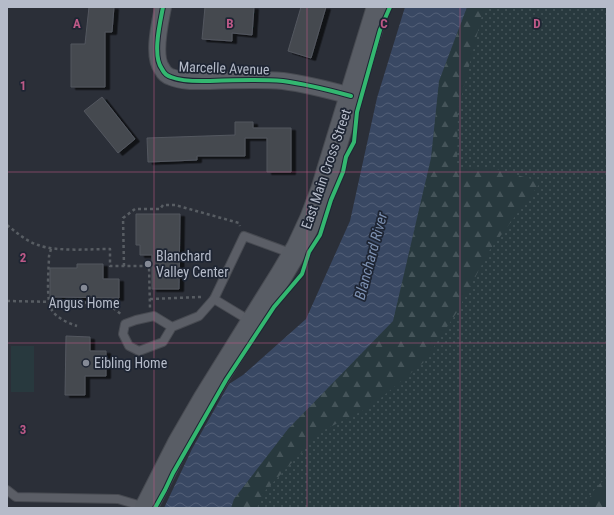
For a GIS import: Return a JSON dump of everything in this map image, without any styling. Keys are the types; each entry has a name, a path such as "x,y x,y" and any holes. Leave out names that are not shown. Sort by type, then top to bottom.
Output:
{"main road":[{"name":"East Main Cross Street","path":"146,508 179,443 205,398 294,255 311,219 322,190 378,7"}],"street":[{"name":"Marcelle Avenue","path":"163,7 157,59 161,68 172,78 190,81 282,81 325,88 351,96"}],"lane":[{"path":"172,327 154,316 151,316 125,324 123,334 129,346 139,351 163,342 172,327 199,316 214,299 244,236 294,255"},
{"path":"214,299 252,322"},
{"path":"7,490 16,497 118,499 146,508"}],"path":[{"path":"124,266 123,218 135,209 160,209 163,205 175,205 239,223 244,236"},
{"path":"7,225 21,236 38,245 51,249 110,249 110,266 149,266 151,316"},
{"path":"51,249 49,256 48,302 52,311 66,322 77,326"},
{"path":"150,298 196,296 214,299"},
{"path":"7,301 106,302 130,322"}],"green space":[{"path":"451,7 607,7 607,508 202,508 357,308"},
{"path":"467,7 484,7 458,110 457,169 490,167 541,182 489,251 457,312 423,363 370,407 322,431 264,492 257,508 231,508 234,499 288,429 393,321 431,158 439,81"},
{"path":"11,346 34,346 34,392 11,392"},
{"path":"607,478 607,508 588,508 591,495"}],"water":[{"name":"Blanchard River","path":"405,7 467,7 439,81 431,158 393,321 288,429 234,499 231,508 164,508 192,449 229,384 243,375 306,319 350,221 377,98"}],"building":[{"path":"89,7 114,7 112,32 105,32 105,87 71,87 71,44 85,44"},
{"path":"205,7 254,7 252,35 232,33 232,41 202,39"},
{"path":"301,7 326,7 311,58 288,51"},
{"path":"102,97 135,139 118,153 84,111"},
{"path":"235,122 253,122 253,128 291,128 291,172 267,172 267,138 245,138 245,156 197,156 197,160 148,162 147,138 235,135"},
{"path":"136,214 180,214 179,289 152,289 152,255 140,255 140,245 136,245"},
{"name":"Angus Home","path":"77,264 103,264 103,279 119,279 119,298 50,297 50,268 77,268"},
{"name":"Eibling Home","path":"66,336 90,337 90,351 106,351 106,376 85,376 85,395 65,395"}],"cycle path":[{"path":"163,7 157,48 159,63 168,76 180,80 190,81 283,81 309,85 351,96"},
{"path":"155,508 173,473 226,380 274,307 302,274 309,252 320,235 331,200 343,172 346,157 354,142 357,112 380,30 390,7"}],"place":[{"name":"Blanchard Valley Center","path":"148,264"},
{"name":"Angus Home","path":"84,288"},
{"name":"Eibling Home","path":"86,363"}]}
